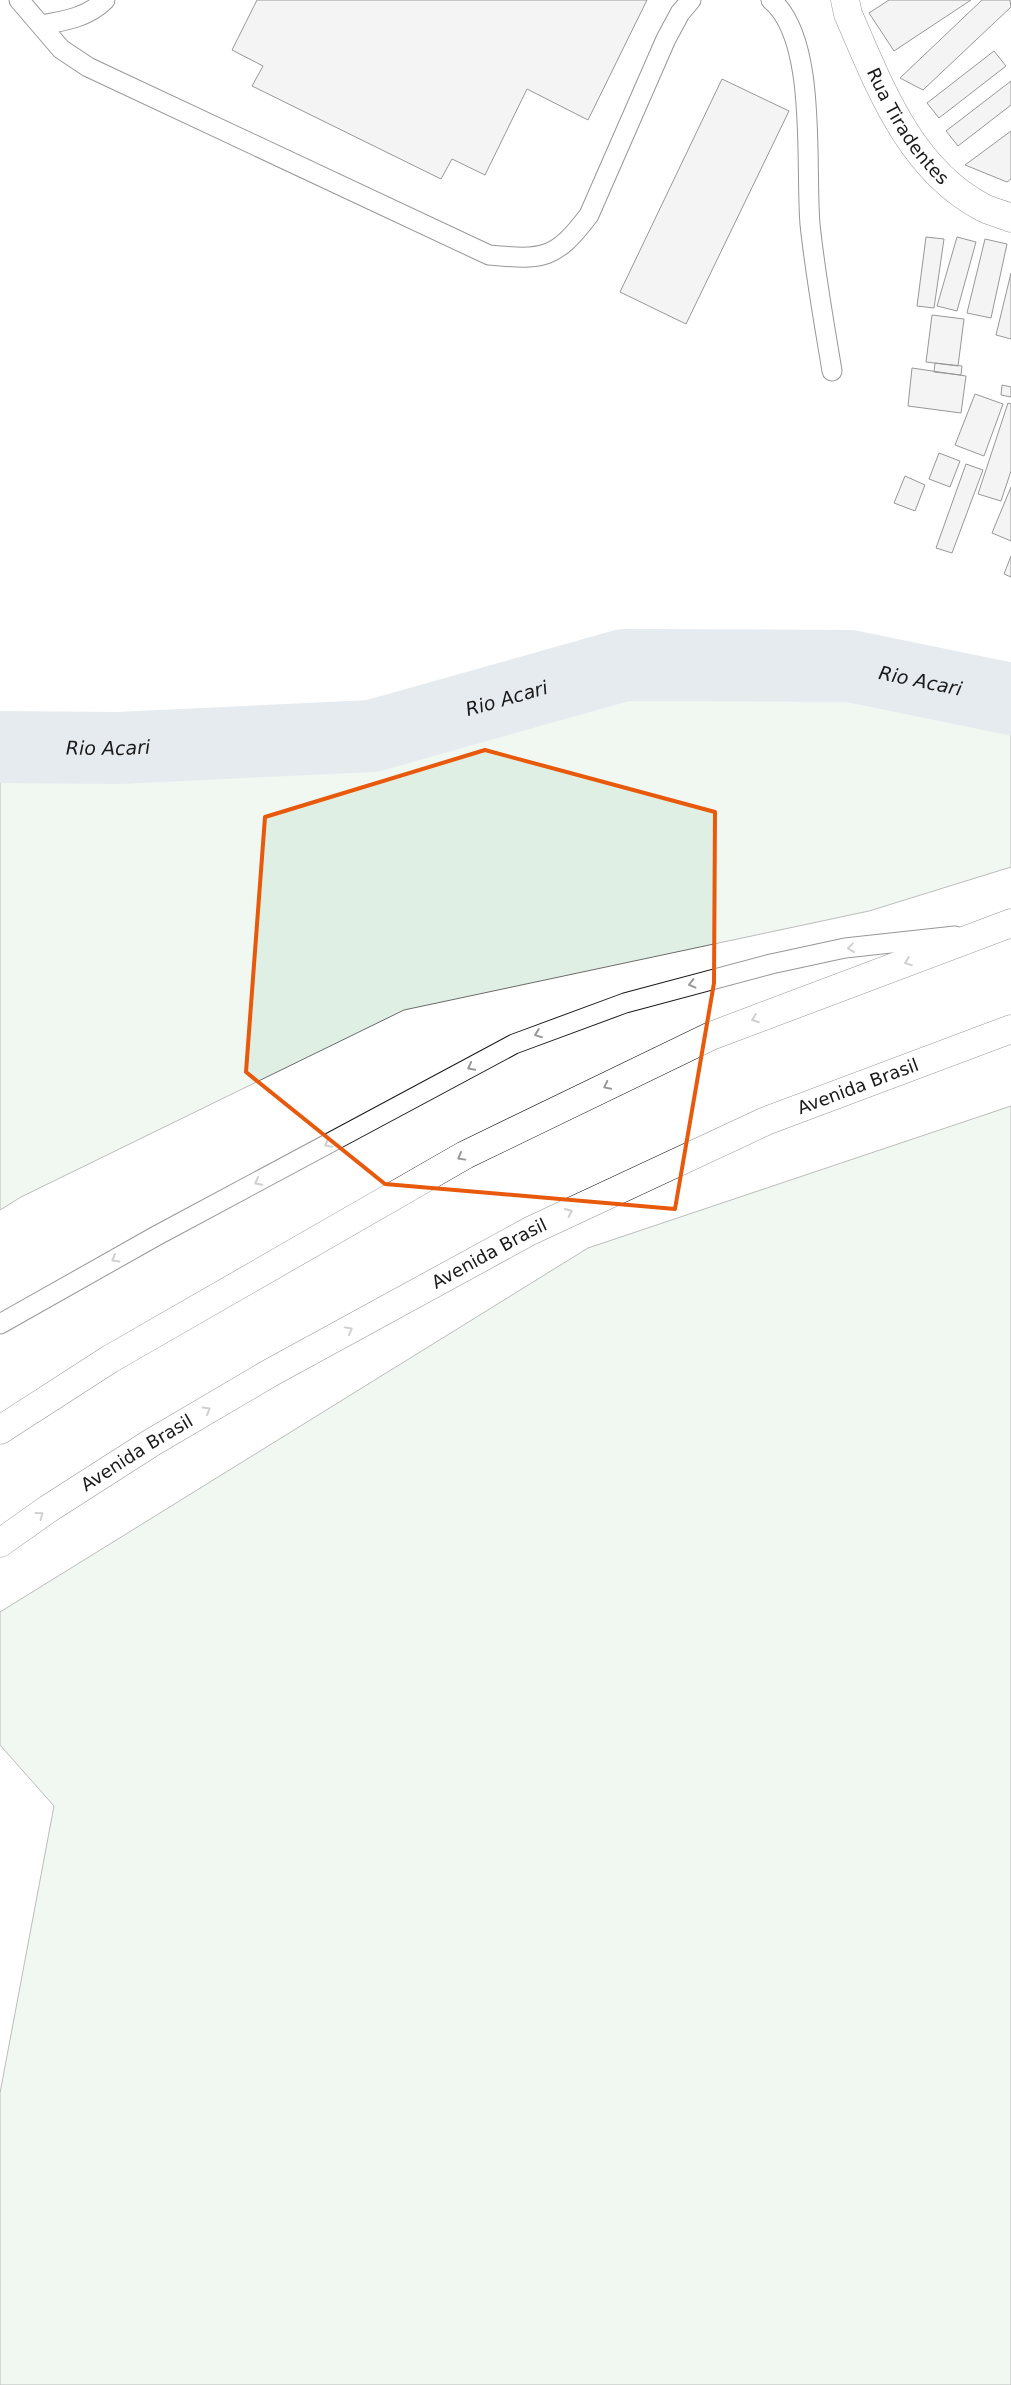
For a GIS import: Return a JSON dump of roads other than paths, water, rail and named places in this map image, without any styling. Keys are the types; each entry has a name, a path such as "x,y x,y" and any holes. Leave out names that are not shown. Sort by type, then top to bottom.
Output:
{"main road":[{"name":"Rua Tiradentes","path":"845,0 848,14 894,114 925,160 949,184 983,208 1011,218"},
{"path":"0,1430 110,1359 466,1154 711,1036 1011,923"},
{"name":"Avenida Brasil","path":"0,1543 48,1509 151,1443 270,1373 530,1231 766,1121 1011,1029"}],"lane":[{"path":"19,0 61,49 88,67 489,255 522,258 548,254 570,240 589,216 666,39 680,13 691,0"},
{"path":"41,25 69,20 96,9 105,0"},
{"path":"771,0 777,5 792,30 800,57 805,94 810,224 832,371"},
{"path":"0,1324 156,1236 514,1044 634,1001 771,964 845,948 986,933"}],"waterway":[{"name":"Rio Acari","path":"0,747 118,748 372,736 624,665 850,666 1011,699"}]}
